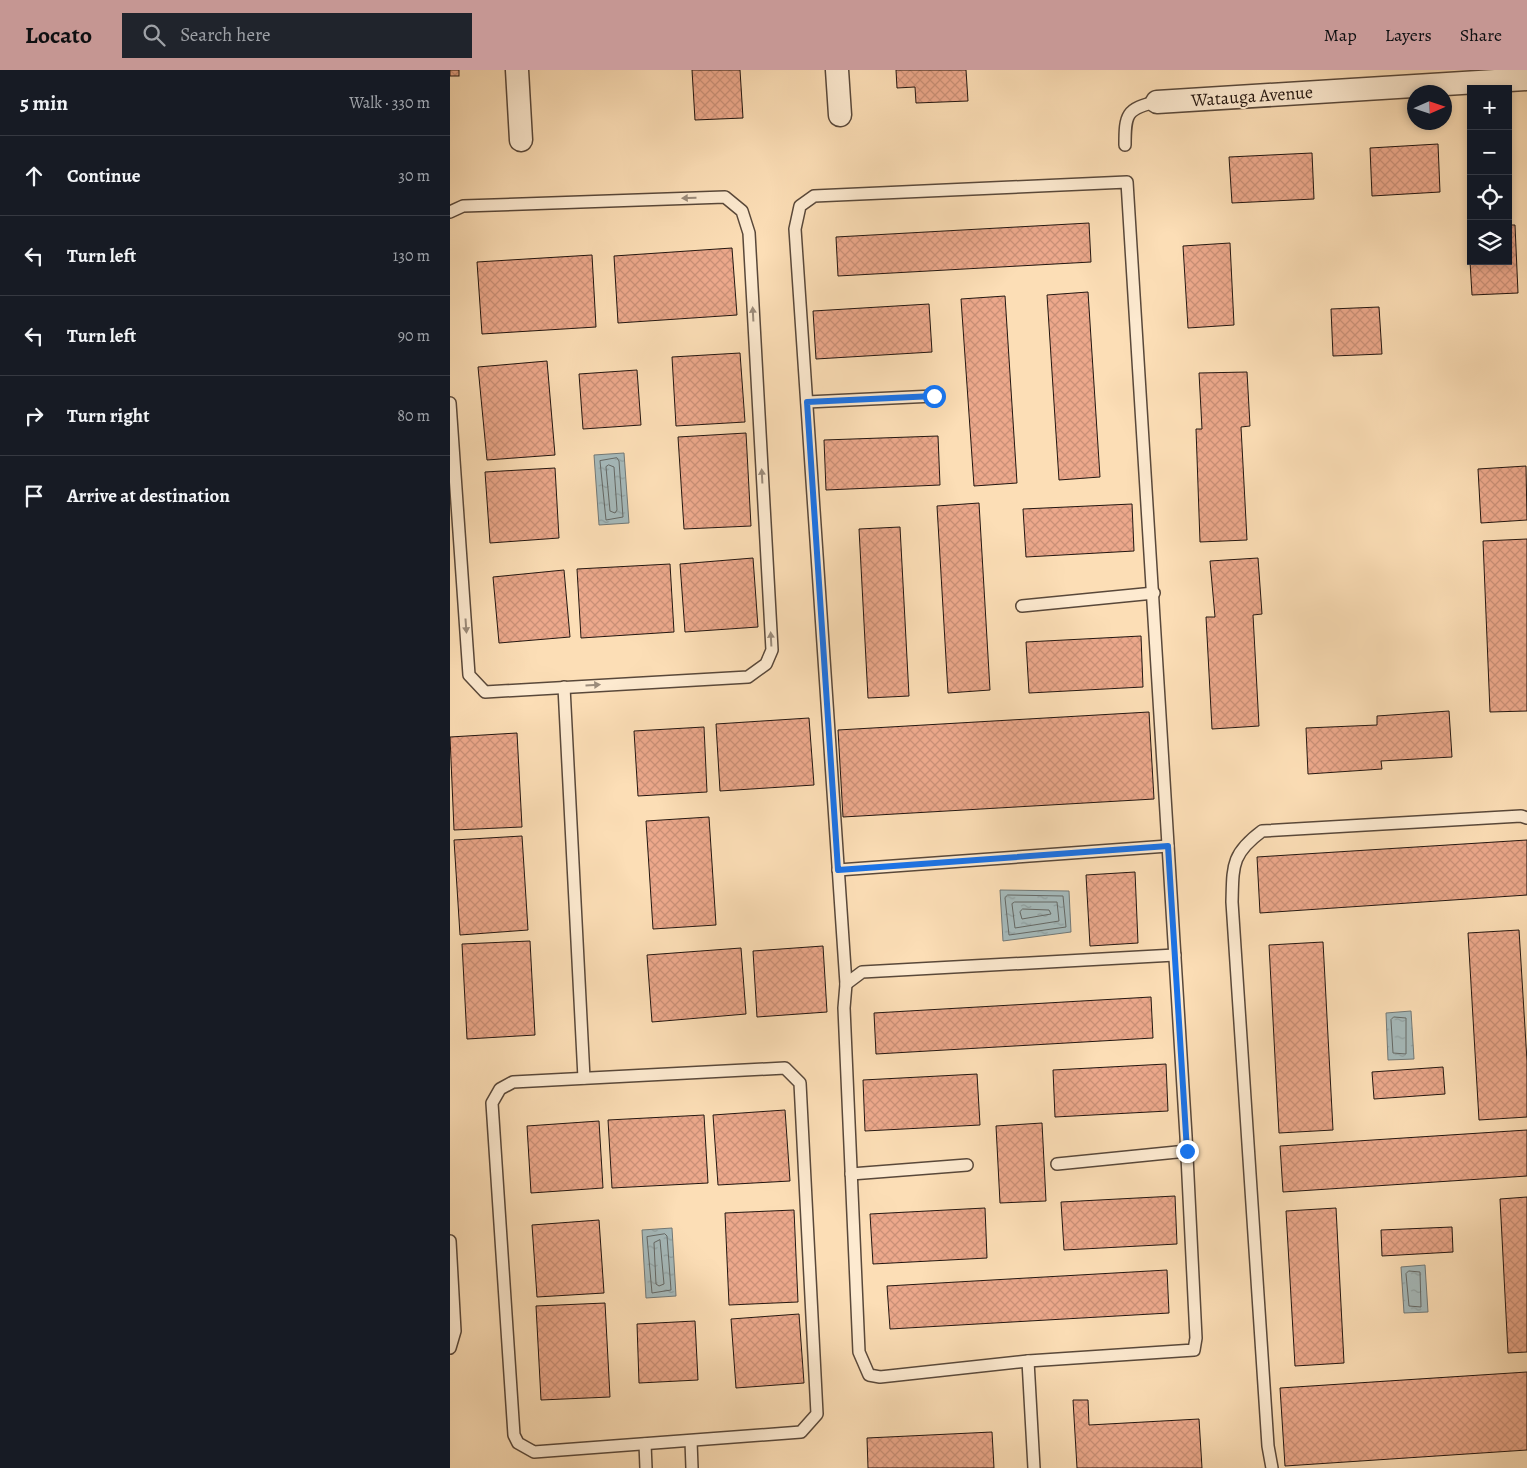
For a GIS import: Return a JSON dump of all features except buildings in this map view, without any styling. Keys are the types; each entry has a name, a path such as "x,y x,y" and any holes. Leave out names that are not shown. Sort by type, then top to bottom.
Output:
{"street":[{"path":"517,70 521,140"},
{"path":"837,70 840,115"},
{"name":"Watauga Avenue","path":"1157,102 1527,79"}],"lane":[{"path":"1125,144 1125,123 1128,115 1138,106 1157,102"},
{"path":"1128,182 1187,1151 1196,1338 1194,1350 1028,1361 880,1377 869,1375 859,1352 844,1008 846,984 807,402 795,229 800,206 814,196 1128,182"},
{"path":"450,212 463,206 725,197 742,211 748,233 772,650 766,664 748,677 485,692 469,675 450,403"},
{"path":"807,402 934,396"},
{"path":"1022,606 1154,593"},
{"path":"564,687 584,1078"},
{"path":"1272,1468 1268,1446 1232,902 1233,864 1246,843 1262,832 1521,816 1527,818"},
{"path":"838,870 1168,846"},
{"path":"846,984 862,972 1175,955"},
{"path":"785,1068 800,1083 817,1414 801,1432 690,1441 534,1452 518,1442 514,1435 492,1103 500,1089 513,1082 785,1068"},
{"path":"1057,1164 1187,1151"},
{"path":"852,1174 967,1165"},
{"path":"450,1241 455,1331 450,1348"},
{"path":"1028,1361 1034,1468"},
{"path":"690,1441 692,1468"},
{"path":"644,1444 646,1468"}],"water":[{"path":"624,453 629,523 599,525 594,455"},
{"path":"1000,890 1069,891 1071,932 1003,941"},
{"path":"1411,1011 1414,1059 1388,1060 1386,1013"},
{"path":"672,1228 676,1296 646,1298 642,1230"},
{"path":"1425,1265 1428,1312 1404,1313 1401,1267"}],"route":[{"path":"934,396 807,402 838,870 1168,846 1187,1151"}]}
